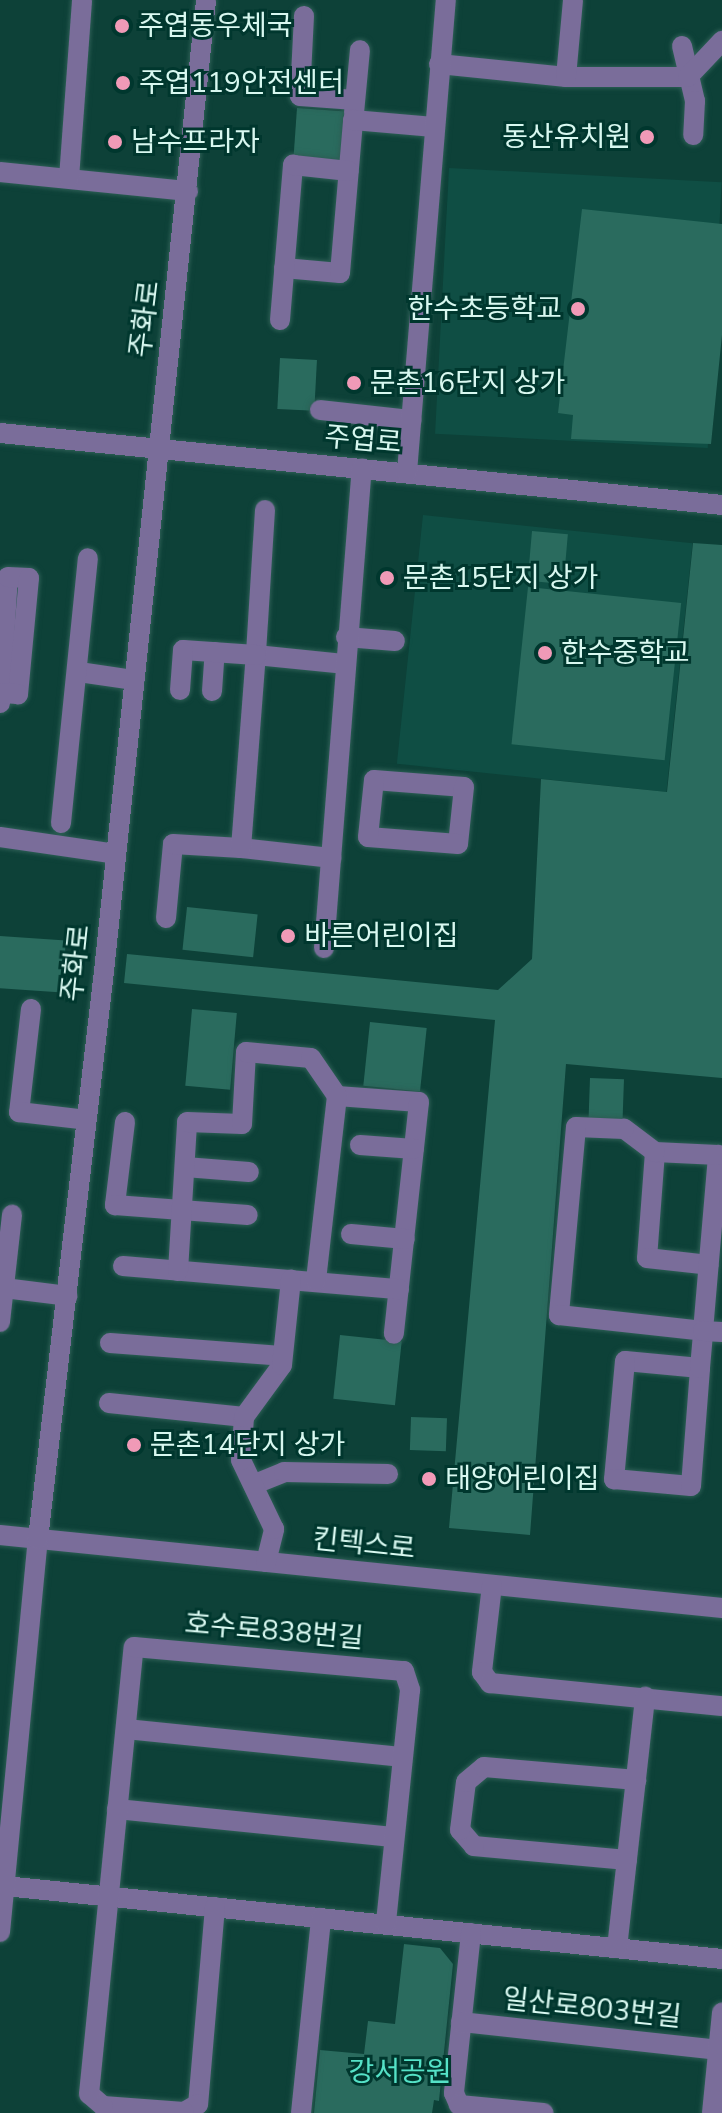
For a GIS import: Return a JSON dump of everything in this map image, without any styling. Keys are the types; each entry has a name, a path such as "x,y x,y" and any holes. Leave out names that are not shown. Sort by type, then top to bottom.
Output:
{"street":[{"path":"69,178 82,0"},
{"name":"주화로","path":"0,1932 38,1539 68,1296 206,0"},
{"path":"407,472 446,0"},
{"path":"566,77 573,0"},
{"path":"304,16 300,96 434,127"},
{"path":"439,64 566,77 688,77 722,41"},
{"path":"682,46 695,101 693,135"},
{"path":"284,268 340,273 360,50"},
{"path":"280,320 293,165 349,171"},
{"path":"0,172 188,191"},
{"path":"320,410 411,420"},
{"name":"주엽로","path":"0,433 722,505"},
{"path":"324,948 346,637 362,469"},
{"path":"241,848 265,510"},
{"path":"61,823 79,672 88,558"},
{"path":"0,703 8,577 29,578 18,694 1,693"},
{"path":"346,637 395,641"},
{"path":"180,690 183,650 344,664"},
{"path":"212,691 215,652"},
{"path":"79,672 134,680"},
{"path":"374,780 464,787 458,844 368,837 371,805 374,780"},
{"path":"336,804 371,805"},
{"path":"0,837 116,854"},
{"path":"166,918 173,844 331,858"},
{"path":"31,1009 19,1112 87,1120"},
{"path":"178,1271 187,1122 242,1124 246,1052 311,1058 337,1096 316,1281"},
{"path":"337,1096 419,1102 394,1334"},
{"path":"125,1122 115,1205 182,1213 248,1215"},
{"path":"700,1368 625,1361 614,1479 691,1486 700,1368 712,1331 709,1265 718,1155 655,1152 624,1129 576,1127 559,1315 712,1331"},
{"path":"360,1145 414,1149"},
{"path":"655,1152 647,1258 709,1265"},
{"path":"185,1167 249,1172"},
{"path":"0,1322 12,1215"},
{"path":"351,1234 405,1239"},
{"path":"123,1266 399,1289"},
{"path":"266,1562 274,1529 241,1460 244,1417 282,1356 291,1279"},
{"path":"4,1288 68,1296"},
{"path":"110,1343 282,1356"},
{"path":"109,1403 244,1417"},
{"path":"255,1484 284,1472 388,1474"},
{"name":"킨텍스로","path":"0,1535 722,1608"},
{"path":"492,1585 482,1672 490,1683 722,1706"},
{"name":"호수로838번길","path":"215,1907 198,2104 184,2112 103,2106 89,2094 106,1896 134,1647 404,1671 411,1679 386,1924"},
{"path":"617,1948 645,1697"},
{"path":"126,1729 401,1757"},
{"path":"627,1860 474,1846 460,1830 466,1782 484,1767 636,1780"},
{"path":"117,1809 393,1837"},
{"path":"5,1886 722,1959"},
{"path":"301,2113 321,1918"},
{"path":"471,1933 454,2093 459,2105 544,2113"},
{"name":"일산로803번길","path":"712,2113 722,2012"},
{"name":"일산로803번길","path":"461,2022 718,2050"}],"shaded area":[{"name":"한수초등학교","path":"449,168 722,182 708,448 435,434"},
{"name":"한수중학교","path":"423,515 693,543 666,792 397,764"}],"green space":[{"path":"297,108 349,112 345,164 293,160"},
{"path":"582,209 722,224 722,335 711,444 571,439 573,415 558,413"},
{"path":"280,358 317,360 314,411 277,409"},
{"path":"532,531 568,534 564,584 528,581"},
{"path":"693,543 722,545 722,1078 566,1064 530,1535 449,1528 495,1020 124,983 127,954 498,990 532,959 541,779 667,792"},
{"path":"528,587 681,603 665,760 511,744"},
{"path":"187,907 258,914 253,957 183,950"},
{"path":"0,936 66,941 62,992 0,988"},
{"path":"192,1009 237,1013 230,1090 185,1086"},
{"path":"370,1022 427,1028 420,1092 363,1086"},
{"path":"590,1078 624,1079 623,1119 589,1118"},
{"path":"340,1335 402,1341 395,1405 333,1399"},
{"path":"411,1417 447,1418 446,1451 410,1450"},
{"name":"강서공원","path":"404,1944 440,1948 453,1964 439,2101 434,2100 432,2113 314,2113 320,2050 364,2054 368,2021 395,2024"}],"place":[{"name":"주엽동우체국","path":"122,26"},
{"name":"주엽119안전센터","path":"123,83"},
{"name":"동산유치원","path":"647,137"},
{"name":"남수프라자","path":"115,142"},
{"name":"한수초등학교","path":"578,309"},
{"name":"문촌16단지 상가","path":"354,383"},
{"name":"문촌15단지 상가","path":"387,578"},
{"name":"한수중학교","path":"545,653"},
{"name":"바른어린이집","path":"288,936"},
{"name":"문촌14단지 상가","path":"134,1445"},
{"name":"태양어린이집","path":"429,1479"}]}
